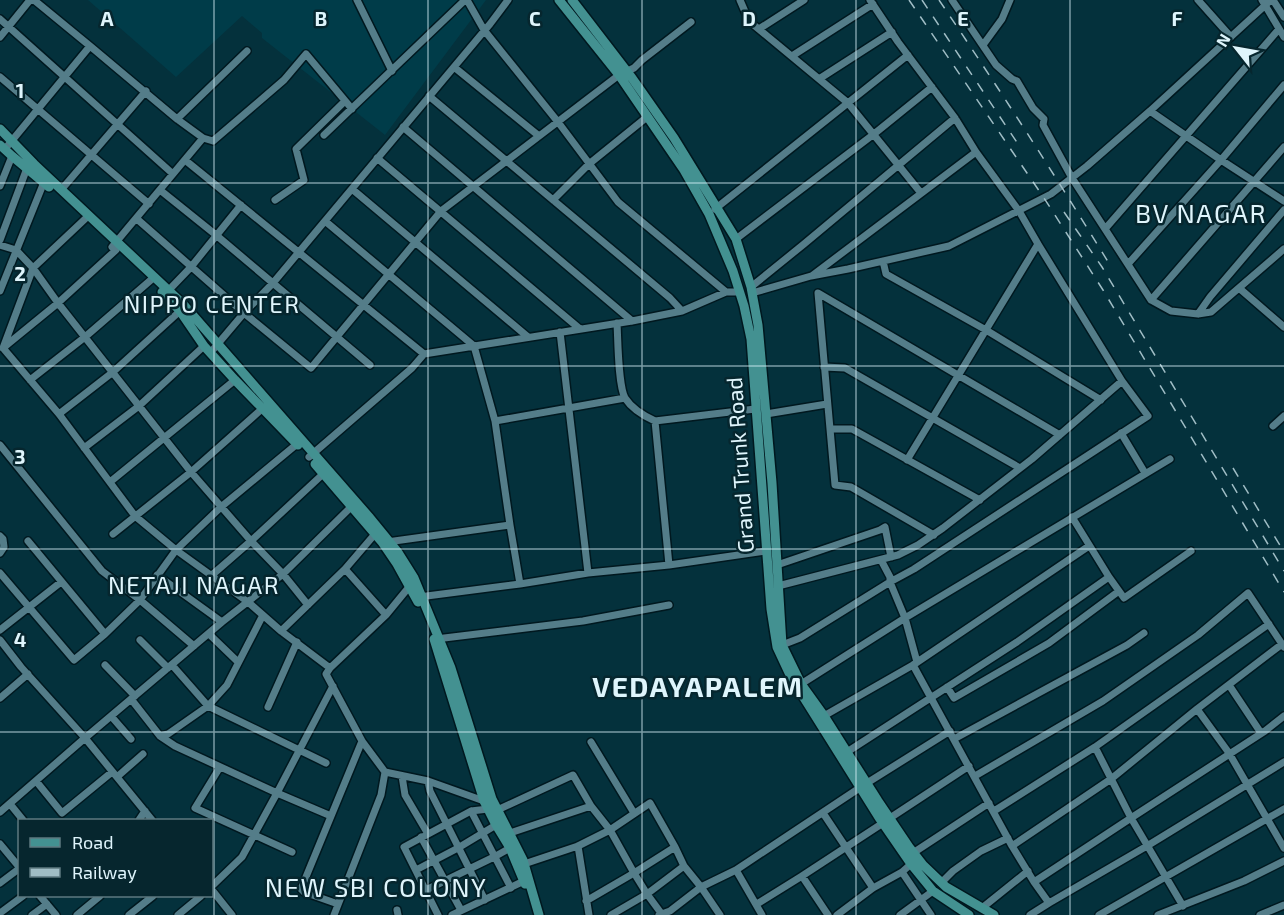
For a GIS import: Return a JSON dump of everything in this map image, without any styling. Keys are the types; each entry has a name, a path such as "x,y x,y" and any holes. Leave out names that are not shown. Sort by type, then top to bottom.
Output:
{"main road":[{"name":"Grand Trunk Road","path":"559,0 623,73 647,117 684,170 708,214 740,292 749,304 758,403 756,422 766,551 777,648 791,677 821,718 864,786"},
{"path":"573,0 623,73 674,138 736,239 751,290 749,304"},
{"path":"0,129 7,148 27,168 166,292 183,304 414,578 496,825 506,834 510,848 521,865 534,915"},
{"path":"7,148 61,190 115,246 166,292 207,349 297,444 311,455 322,474 375,534 385,542 409,587 419,597"},
{"path":"733,271 745,267"},
{"path":"758,403 766,417 783,645 801,684 821,718 847,752 864,786 887,820 923,865 946,887 994,915"},
{"path":"756,422 766,417"},
{"path":"436,639 451,668 492,799 490,808 521,865 540,915"},
{"path":"887,820 911,864 933,891 969,915"}],"street":[{"path":"0,37 32,0 177,119 203,138 213,141 284,80 306,54 352,109"},
{"path":"357,0 392,71"},
{"path":"324,135 466,0 484,30 558,122 618,202 726,292"},
{"path":"84,448 207,349 218,344 273,283 508,0"},
{"path":"740,0 749,21 848,103 921,193"},
{"path":"759,30 804,0"},
{"path":"952,0 996,65 1017,81 1033,108 1044,119 1043,125 1072,178 1151,300 1171,311 1198,314 1211,312 1284,249"},
{"path":"982,45 1002,19 1011,0"},
{"path":"1198,0 1231,36"},
{"path":"751,290 949,246 1019,211 1051,194 1072,178 1150,111 1263,3 1272,0 1284,17"},
{"path":"783,645 800,638 923,563 1148,416 1122,381 1019,211 872,2 792,56"},
{"path":"1263,3 1284,37"},
{"path":"0,19 173,174"},
{"path":"137,219 244,313 311,368 441,211 623,73 634,68 691,22"},
{"path":"1105,230 1279,29"},
{"path":"819,79 892,32"},
{"path":"0,186 7,148 90,46"},
{"path":"177,119 247,51"},
{"path":"708,214 908,55"},
{"path":"454,67 538,136"},
{"path":"0,76 149,204"},
{"path":"1128,264 1284,85"},
{"path":"736,239 932,87"},
{"path":"61,190 146,92"},
{"path":"429,96 670,298 682,311"},
{"path":"275,200 304,180 296,149 345,101"},
{"path":"1150,111 1284,201"},
{"path":"553,200 590,164 647,117"},
{"path":"751,290 955,118"},
{"path":"403,127 632,321"},
{"path":"1,350 58,303 115,246 203,138"},
{"path":"1151,300 1284,147"},
{"path":"811,276 976,152"},
{"path":"377,158 580,329"},
{"path":"185,160 424,354"},
{"path":"27,168 0,242 16,250 33,268 191,472 308,605"},
{"path":"0,291 44,182"},
{"path":"352,189 528,337"},
{"path":"160,190 370,365"},
{"path":"166,292 191,267 241,205"},
{"path":"1198,314 1284,210"},
{"path":"1,350 33,268 85,219"},
{"path":"325,221 474,346 495,421 520,584"},
{"path":"907,460 1038,244"},
{"path":"882,261 886,274 986,330 1101,400"},
{"path":"30,380 85,337 152,279"},
{"path":"1239,288 1284,327"},
{"path":"311,455 404,375 424,354 632,321 682,311 726,292 740,292"},
{"path":"934,535 852,487 836,485 818,293 1060,435"},
{"path":"59,414 112,372 180,311"},
{"path":"617,323 621,384 625,398 641,415 655,421 758,403"},
{"path":"560,332 588,573"},
{"path":"1,350 59,414 135,516 330,668"},
{"path":"824,367 845,368 1020,468"},
{"path":"110,482 235,380"},
{"path":"778,586 898,555 918,545 1020,468 1122,381"},
{"path":"495,421 625,398"},
{"path":"766,417 827,404"},
{"path":"113,534 191,472 263,408"},
{"path":"1273,426 1284,417"},
{"path":"655,421 669,565"},
{"path":"830,429 852,429 980,500"},
{"path":"1121,433 1145,473"},
{"path":"0,573 74,660 140,600 176,550 221,507 297,444"},
{"path":"0,446 102,571 194,646"},
{"path":"801,684 905,618 1170,459"},
{"path":"212,575 322,474"},
{"path":"0,812 222,622 283,574 351,507"},
{"path":"1072,517 1124,598 1191,551"},
{"path":"385,542 510,525"},
{"path":"777,565 885,527 891,557"},
{"path":"281,631 345,569 375,534"},
{"path":"0,536 4,547 0,553"},
{"path":"28,541 105,634"},
{"path":"821,718 915,663 1089,546"},
{"path":"419,597 766,551"},
{"path":"880,560 890,577 905,618 915,663 930,697 1012,846 1049,903"},
{"path":"345,569 386,615"},
{"path":"157,575 222,622"},
{"path":"847,752 1017,642 1109,577"},
{"path":"0,630 62,582"},
{"path":"409,587 386,615 326,674 362,741 385,772 428,781 490,808"},
{"path":"947,687 954,698 1049,643 1119,591"},
{"path":"975,776 1103,702 1197,635 1248,593 1283,645 1197,709 1111,779 1012,846"},
{"path":"436,639 583,621 669,605"},
{"path":"160,736 168,734 208,706 226,685 263,615"},
{"path":"994,811 1095,747 1269,624"},
{"path":"954,739 1127,645 1144,633"},
{"path":"209,634 238,662"},
{"path":"0,640 151,819"},
{"path":"140,640 170,666 208,706 326,763"},
{"path":"268,707 297,642"},
{"path":"105,665 133,698 160,736 175,746 277,794 331,816"},
{"path":"0,698 28,674"},
{"path":"1228,685 1261,733"},
{"path":"213,887 242,857 333,686"},
{"path":"1197,709 1229,753 1284,848"},
{"path":"111,716 131,740"},
{"path":"1034,882 1284,716"},
{"path":"438,915 404,847 471,811 490,808 573,775 591,806 610,830 660,914 671,913 701,888 736,870 950,731"},
{"path":"338,904 301,889 362,741"},
{"path":"591,742 634,813"},
{"path":"1095,747 1131,818 1183,906"},
{"path":"36,780 62,813 143,754"},
{"path":"1030,915 1284,762"},
{"path":"757,904 969,766"},
{"path":"220,767 195,808 292,852"},
{"path":"334,915 381,795 385,772"},
{"path":"402,776 405,795 434,860 461,910"},
{"path":"428,781 430,791 484,900"},
{"path":"913,853 989,802"},
{"path":"521,865 578,846 610,830 650,803 684,866 720,915"},
{"path":"10,804 21,819"},
{"path":"506,834 591,806"},
{"path":"1099,915 1284,809"},
{"path":"140,819 145,811"},
{"path":"471,811 511,888"},
{"path":"823,813 873,888"},
{"path":"416,870 496,825"},
{"path":"942,882 981,850 1008,838"},
{"path":"578,846 589,915"},
{"path":"586,902 675,847"},
{"path":"1,848 18,867"},
{"path":"426,890 510,848"},
{"path":"1158,915 1244,881 1284,861"},
{"path":"837,915 873,888 902,872 911,864"},
{"path":"611,915 647,894 684,866"},
{"path":"0,883 18,869"},
{"path":"736,870 762,915"},
{"path":"982,908 1028,871"},
{"path":"902,872 931,915"},
{"path":"802,876 828,915"},
{"path":"452,915 524,881"},
{"path":"213,889 232,915"},
{"path":"900,915 933,891"},
{"path":"0,914 22,897"},
{"path":"41,897 56,915"},
{"path":"77,915 99,897"},
{"path":"129,915 152,897"},
{"path":"181,914 200,897"},
{"path":"32,915 47,904"},
{"path":"1260,915 1284,905"}],"shaded area":[{"path":"88,0 486,0 385,135 262,38 262,33 242,16 176,77"}],"railway":[{"path":"909,0 1044,198 1103,290 1284,592"},
{"path":"922,0 1020,147"},
{"path":"939,0 1026,131 1110,265"},
{"path":"1064,212 1102,267 1284,571"},
{"path":"1233,468 1284,552"}],"district":[{"name":"BV NAGAR","path":"1201,214"},
{"name":"NIPPO CENTER","path":"212,305"},
{"name":"NETAJI NAGAR","path":"194,586"},
{"name":"VEDAYAPALEM","path":"698,687"},
{"name":"NEW SBI COLONY","path":"376,888"}]}
